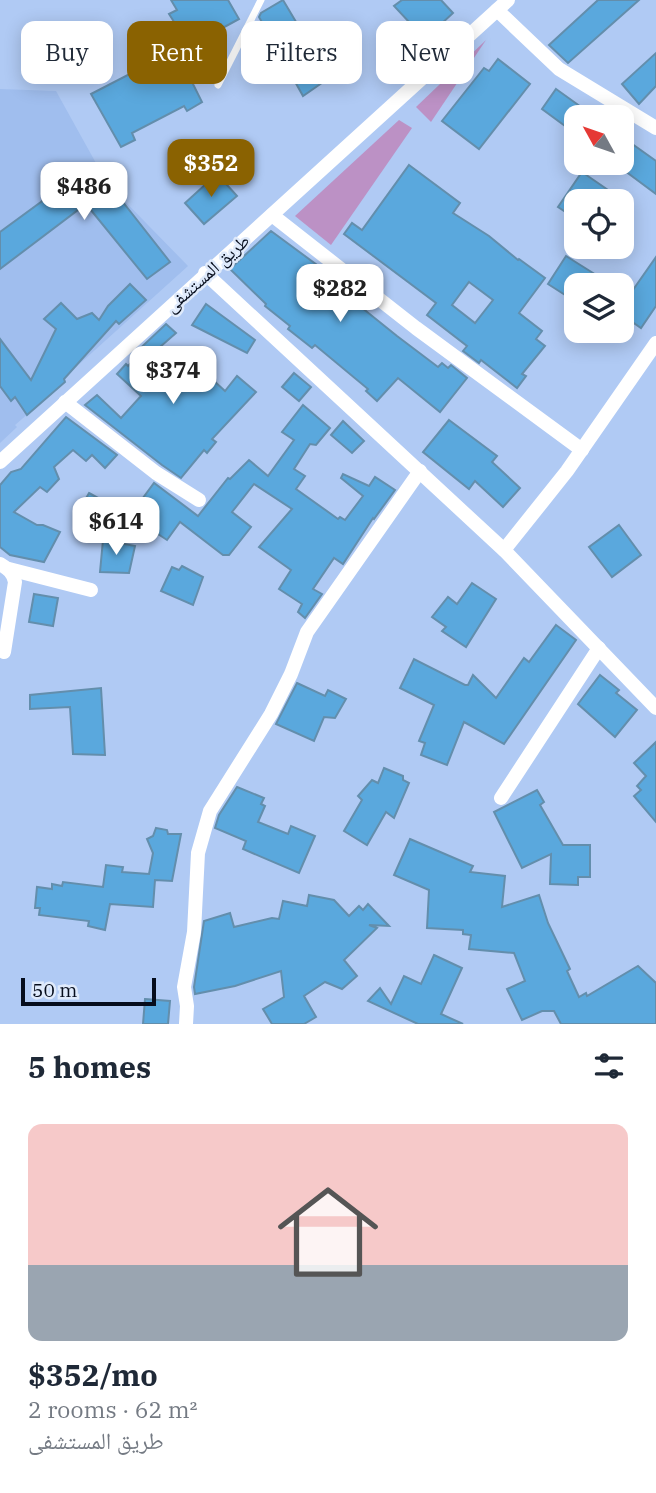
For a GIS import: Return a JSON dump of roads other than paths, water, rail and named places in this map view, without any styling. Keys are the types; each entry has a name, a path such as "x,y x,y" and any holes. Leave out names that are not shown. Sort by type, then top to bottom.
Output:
{"street":[{"path":"503,5 559,69 656,128"},
{"name":"طريق المستشفى","path":"0,462 503,5"},
{"path":"272,215 416,328 582,450"},
{"path":"205,273 504,550 656,708"},
{"path":"504,550 582,450 656,344"},
{"path":"65,402 156,473 199,500"},
{"path":"186,1024 184,987 194,932 198,853 210,811 271,714 291,674 307,632 420,471"},
{"path":"4,567 91,590"},
{"path":"4,567 14,576 15,582 4,652"},
{"path":"501,798 599,649"}],"lane":[{"path":"218,85 261,0"}]}
